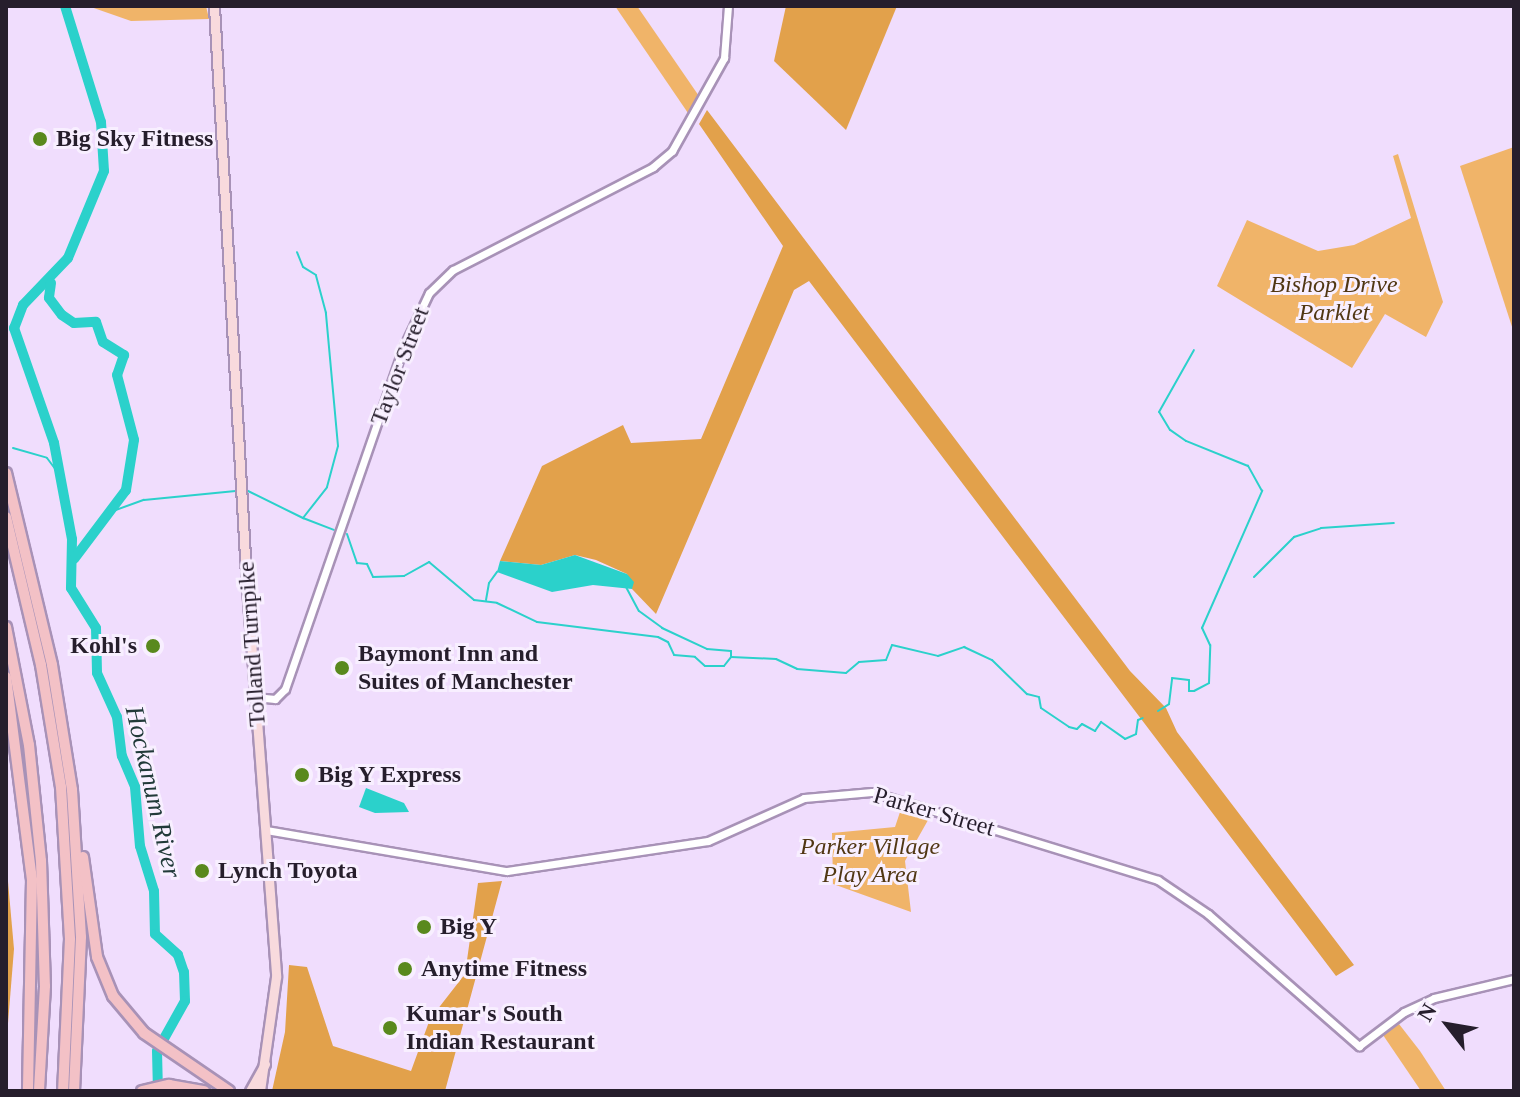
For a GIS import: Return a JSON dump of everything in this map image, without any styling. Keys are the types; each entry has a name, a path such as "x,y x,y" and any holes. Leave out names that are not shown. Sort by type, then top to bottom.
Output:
{"highway":[{"path":"6,473 52,665 101,970 121,1008 148,1036 229,1091"},
{"path":"6,517 46,687 64,819 70,962 63,1091"},
{"path":"6,627 27,731 41,861 45,986 39,1091"},
{"path":"6,677 32,889 28,1091"},
{"path":"72,790 81,937 74,1091"},
{"path":"144,1090 168,1085 204,1091"}],"main road":[{"name":"Tolland Turnpike","path":"214,6 255,697 276,986 260,1091"},
{"name":"Tolland Turnpike","path":"250,1091 265,1064"}],"street":[{"name":"Taylor Street","path":"255,697 275,699 285,689 403,348 429,293 453,270 653,167 672,151 724,58 728,6"},
{"name":"Parker Street","path":"266,830 507,871 708,841 804,798 872,792 1158,880 1208,914 1359,1046 1404,1011 1434,998 1514,979"}],"green space":[{"path":"88,6 206,6 209,19 131,21"},
{"path":"615,6 637,6 701,99 690,116"},
{"path":"1514,147 1514,333 1460,166"},
{"name":"Bishop Drive Parklet","path":"1398,154 1443,302 1426,337 1385,314 1352,368 1217,286 1247,220 1318,251 1354,245 1411,218 1393,156"},
{"name":"Parker Village Play Area","path":"903,803 932,813 905,861 911,912 833,884 832,833 895,827"},
{"path":"1399,1024 1446,1091 1421,1091 1383,1035"}],"shaded area":[{"path":"786,6 897,6 846,130 774,61"},
{"path":"707,110 1130,671 1166,708 1177,732 1354,965 1336,976 809,281 794,290 656,614 632,589 627,574 596,560 575,555 541,565 500,561 542,466 623,425 631,443 701,439 783,246 699,124"},
{"path":"575,555 627,574 634,582 632,589 593,585 552,592 497,572 500,561 541,565"},
{"path":"366,788 404,803 409,812 375,813 359,807"},
{"path":"6,859 14,949 6,1048"},
{"path":"502,881 445,1091 272,1091 285,1032 289,965 307,967 333,1046 411,1071 430,1019 465,974 478,883"}],"waterway":[{"name":"Hockanum River","path":"65,6 101,122 104,171 68,258 23,305 14,328 54,443 72,539 71,588 96,628 97,673 117,717 122,756 135,787 140,846 154,891 155,934 178,955 184,972 185,1001 157,1051 158,1091"},
{"path":"246,490 303,518 327,487 338,446 326,313 316,275 303,267 297,252"},
{"path":"51,283 49,298 62,315 74,323 96,322 103,342 124,355 117,375 134,440 126,490 74,559"},
{"path":"1158,711 1169,704 1172,678 1189,680 1189,691 1209,683 1210,645 1202,628 1262,491 1248,466 1186,441 1170,430 1159,412 1194,350"},
{"path":"13,448 47,458 56,470"},
{"path":"113,511 144,500 236,491"},
{"path":"303,518 334,530"},
{"path":"1254,577 1294,537 1321,528 1394,523"},
{"path":"347,534 357,563 367,564 373,577 404,576 429,562 474,600 497,603 537,622 658,637 668,642 674,655 695,657 705,666 724,666 731,657 776,659 797,669 846,673 859,662 886,660 892,645 938,656 964,647 992,660 1027,694 1039,697 1041,708 1069,727 1077,729 1082,724 1095,731 1101,722 1125,739 1136,734 1138,720 1143,718"},
{"path":"486,600 489,583 497,572"},
{"path":"626,587 639,611 662,628 707,649 731,651 731,656"}],"place":[{"name":"Big Sky Fitness","path":"40,139"},
{"name":"Kohl's","path":"153,646"},
{"name":"Baymont Inn and Suites of Manchester","path":"342,668"},
{"name":"Big Y Express","path":"302,775"},
{"name":"Lynch Toyota","path":"202,871"},
{"name":"Big Y","path":"424,927"},
{"name":"Anytime Fitness","path":"405,969"},
{"name":"Kumar's South Indian Restaurant","path":"390,1028"}]}
